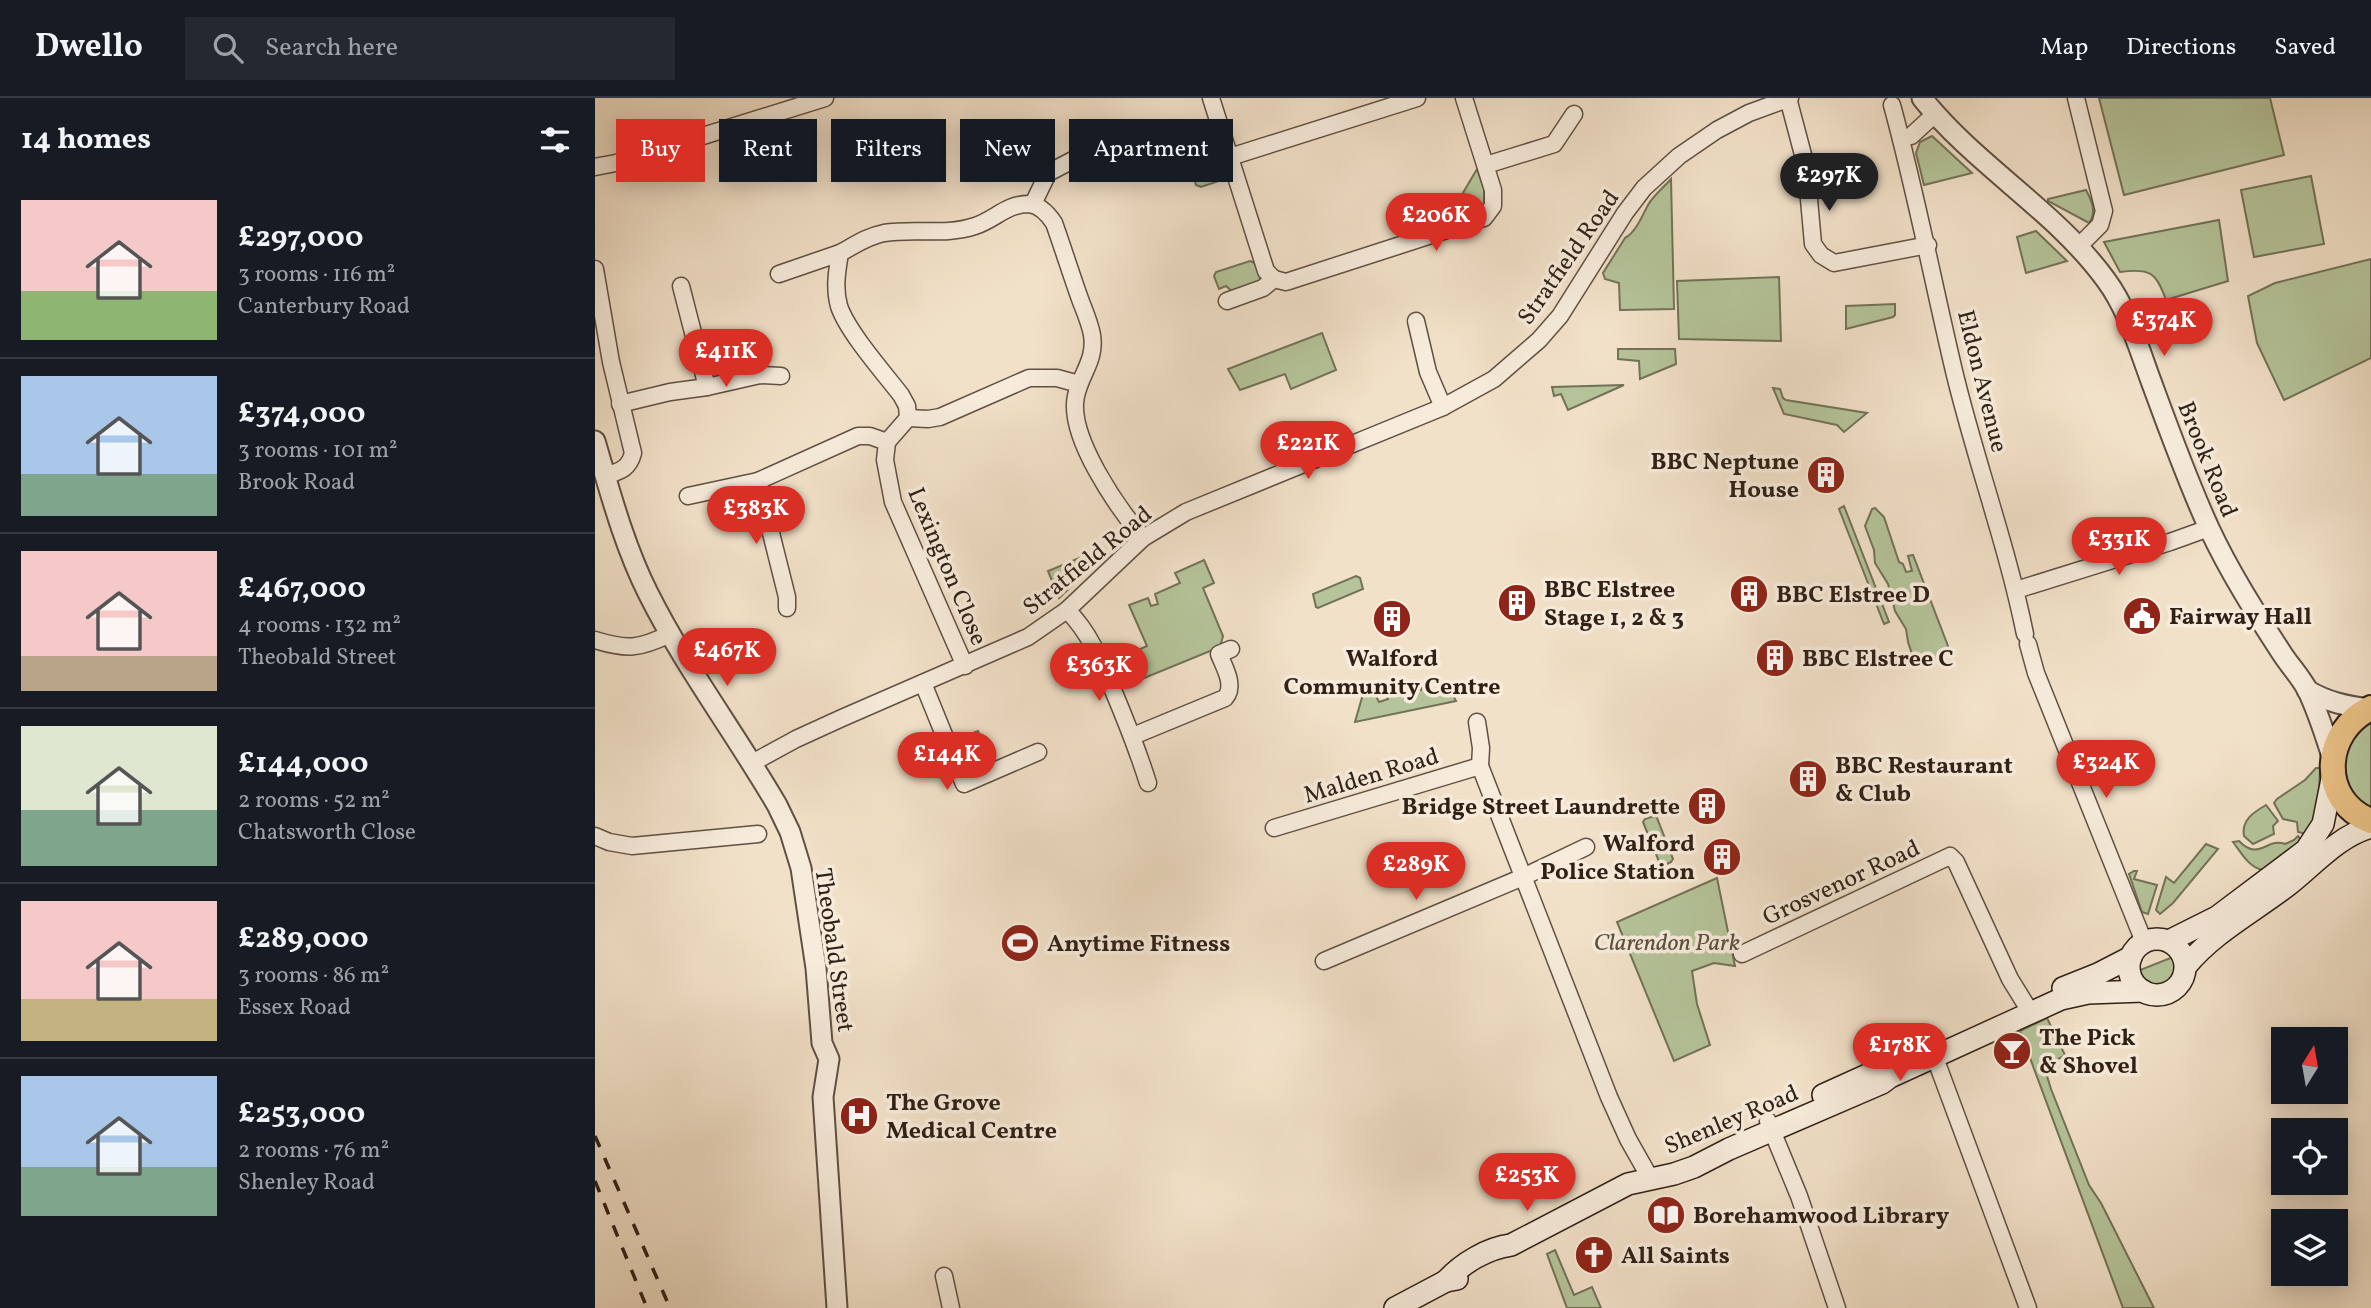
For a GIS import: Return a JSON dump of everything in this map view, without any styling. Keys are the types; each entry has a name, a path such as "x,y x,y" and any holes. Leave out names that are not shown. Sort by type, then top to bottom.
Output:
{"main road":[{"path":"2169,941 2217,916 2306,850 2323,824 2335,747 2348,724 2370,709"},
{"path":"2333,767 2336,787 2343,800 2353,811 2371,821"},
{"path":"2186,967 2182,952 2169,941 2156,938 2137,949 2129,966 2135,985 2143,991 2161,995 2174,990 2183,979 2186,967 2200,949 2287,886 2344,840 2371,827"},
{"name":"Shenley Road","path":"1395,1308 1446,1281 1461,1278 1504,1256 1511,1245 1628,1185 1650,1178 1667,1166 1770,1127 1853,1080 1933,1052 2098,974 2137,949"},
{"name":"Shenley Road","path":"2028,1008 2088,993 2143,991"}],"street":[{"path":"595,167 616,163 825,98"},
{"path":"1211,98 1218,119"},
{"path":"1233,157 1382,103 1417,98"},
{"path":"1233,167 1266,271 1274,279 1286,282 1484,218 1493,206 1494,198 1464,98"},
{"path":"1789,98 1806,166 1813,244 1821,255 1834,263 1928,245"},
{"name":"Stratfield Road","path":"752,763 796,738 1028,637 1067,610 1143,538 1164,524 1207,503 1443,407 1494,379 1539,341 1578,290 1644,188 1679,156 1717,130 1749,113 1789,98"},
{"name":"Brook Road","path":"1922,98 1978,157 2078,247 2107,282 2123,308 2209,528 2245,595 2307,690 2325,734 2333,767"},
{"path":"2076,98 2104,211 2100,225 2078,247"},
{"name":"Eldon Avenue","path":"1892,105 1928,245 1955,372 2016,590 2036,673 2137,949"},
{"path":"1486,165 1553,144 1574,114"},
{"path":"1901,138 1911,136 1935,114"},
{"path":"1033,204 1048,173 1069,162"},
{"path":"779,274 840,253 882,234 952,231 977,225 1013,205 1033,204 1048,213 1054,223 1092,334 1092,358 1079,384 1075,413 1096,471 1108,493 1143,538"},
{"path":"688,496 758,481 858,436 870,436 887,442 908,418 907,406 901,395 848,324 840,308 836,275 840,253"},
{"path":"595,269 611,362 633,453 631,463 624,470 605,476"},
{"path":"1227,302 1263,288 1274,279"},
{"path":"681,286 708,387"},
{"path":"1416,321 1428,372 1443,407"},
{"path":"620,404 760,375 781,376"},
{"path":"908,418 940,417 1029,379 1057,378 1079,384"},
{"name":"Theobald Street","path":"595,440 637,569 670,634 777,805 790,832 801,868 809,908 822,1043 829,1059 823,1097 837,1308"},
{"name":"Lexington Close","path":"887,442 885,460 893,502 965,666"},
{"path":"758,481 787,597 787,608"},
{"path":"2016,590 2209,528"},
{"path":"1067,610 1097,651 1133,736 1148,783"},
{"path":"595,640 625,648 637,647 670,634"},
{"path":"1133,736 1225,698 1231,686 1219,654 1231,649"},
{"path":"923,683 964,784 1038,752"},
{"path":"2307,690 2322,699 2370,709"},
{"path":"1477,722 1481,748 1480,766 1609,1097 1650,1178"},
{"name":"Malden Road","path":"1274,828 1480,766"},
{"path":"595,836 609,842 632,846 758,834"},
{"path":"1324,961 1523,877 1586,847"},
{"name":"Grosvenor Road","path":"1742,954 1950,856 1956,862 2010,979 2028,1008"},
{"path":"1933,1052 2028,1308"},
{"path":"1770,1127 1799,1196 1837,1308"},
{"path":"944,1276 951,1308"}],"green space":[{"path":"2099,98 2270,98 2284,155 2124,195"},
{"path":"1932,136 1972,173 1924,185 1916,153 1920,142"},
{"path":"1477,169 1484,189 1484,203 1476,212 1447,220"},
{"path":"2311,176 2324,244 2254,257 2241,190"},
{"path":"1671,179 1674,309 1620,310 1619,283 1605,279 1603,273 1625,238 1636,228 1650,202"},
{"path":"1195,182 1216,182 1201,187"},
{"path":"2086,190 2093,211 2089,223 2048,201 2048,199"},
{"path":"2219,220 2228,281 2166,300 2159,283 2151,274 2138,271 2120,272 2104,242"},
{"path":"2036,231 2067,261 2026,273 2017,237"},
{"path":"2371,259 2371,358 2284,400 2257,343 2248,296 2275,283"},
{"path":"1250,261 1255,263 1261,281 1234,293 1226,286 1219,289 1214,276 1216,272"},
{"path":"1779,277 1781,341 1679,339 1677,281"},
{"path":"1895,304 1893,317 1846,329 1846,306"},
{"path":"1322,333 1336,370 1291,389 1285,374 1240,390 1228,369"},
{"path":"1618,349 1675,349 1676,364 1640,379 1639,361 1618,359"},
{"path":"1624,385 1568,410 1561,394 1554,396 1552,387"},
{"path":"1773,388 1780,389 1786,400 1867,413 1844,432 1837,425 1784,414"},
{"path":"1844,506 1889,622 1884,624 1839,509"},
{"path":"1875,508 1884,517 1899,562 1903,564 1906,572 1912,571 1908,556 1913,555 1948,646 1934,660 1933,667 1921,665 1913,657 1906,629 1895,611 1888,584 1875,563 1874,550 1865,526 1872,509"},
{"path":"1101,549 1087,569 1059,598 1048,571"},
{"path":"1204,560 1214,583 1203,588 1223,636 1220,647 1137,681 1125,656 1147,646 1129,605 1148,598 1151,606 1158,604 1155,594 1180,583 1175,573"},
{"path":"1356,576 1360,578 1363,589 1316,607 1313,594"},
{"path":"1403,687 1453,695 1456,701 1355,722 1363,694 1373,690 1379,702 1388,699 1386,693 1402,695"},
{"path":"2371,721 2371,809 2356,798 2349,787 2343,765 2351,736"},
{"path":"978,731 993,767 977,774 962,737"},
{"path":"2316,768 2320,768 2318,802 2307,834 2298,832 2297,822 2283,819 2274,803 2305,780"},
{"path":"2266,805 2278,821 2273,826 2274,834 2253,844 2244,836 2244,825"},
{"path":"1654,816 1673,859 1663,866 1643,822"},
{"path":"2298,836 2302,842 2262,870 2249,863 2233,842 2239,841 2246,847 2258,849 2273,844 2285,844"},
{"path":"2206,844 2218,849 2173,903 2160,914 2156,910 2166,877 2174,883"},
{"path":"2137,871 2134,879 2157,885 2148,914 2142,912 2129,874"},
{"name":"Clarendon Park","path":"1717,878 1735,966 1714,963 1692,971 1697,1004 1710,1045 1674,1061 1617,922"},
{"path":"2173,957 2176,969 2169,980 2153,984 2142,977 2140,970"},
{"path":"2047,1018 2065,1055 2053,1062 2047,1076 2051,1089 2089,1185 2101,1203 2154,1308 2123,1308 2020,1031"},
{"path":"1555,1250 1574,1295 1592,1287 1601,1308 1567,1308 1547,1254"}],"railway":[{"path":"595,1136 670,1308"},
{"path":"595,1181 647,1308"}],"place":[{"name":"BBC Neptune House","path":"1826,475"},
{"name":"BBC Elstree D","path":"1749,594"},
{"name":"BBC Elstree Stage 1, 2 & 3","path":"1517,603"},
{"name":"Fairway Hall","path":"2142,616"},
{"name":"Walford Community Centre","path":"1392,619"},
{"name":"BBC Elstree C","path":"1775,658"},
{"name":"BBC Restaurant & Club","path":"1808,779"},
{"name":"Bridge Street Laundrette","path":"1707,806"},
{"name":"Walford Police Station","path":"1722,857"},
{"name":"Anytime Fitness","path":"1020,943"},
{"name":"The Pick & Shovel","path":"2012,1051"},
{"name":"The Grove Medical Centre","path":"859,1116"},
{"name":"Borehamwood Library","path":"1666,1215"},
{"name":"All Saints","path":"1594,1255"}]}
